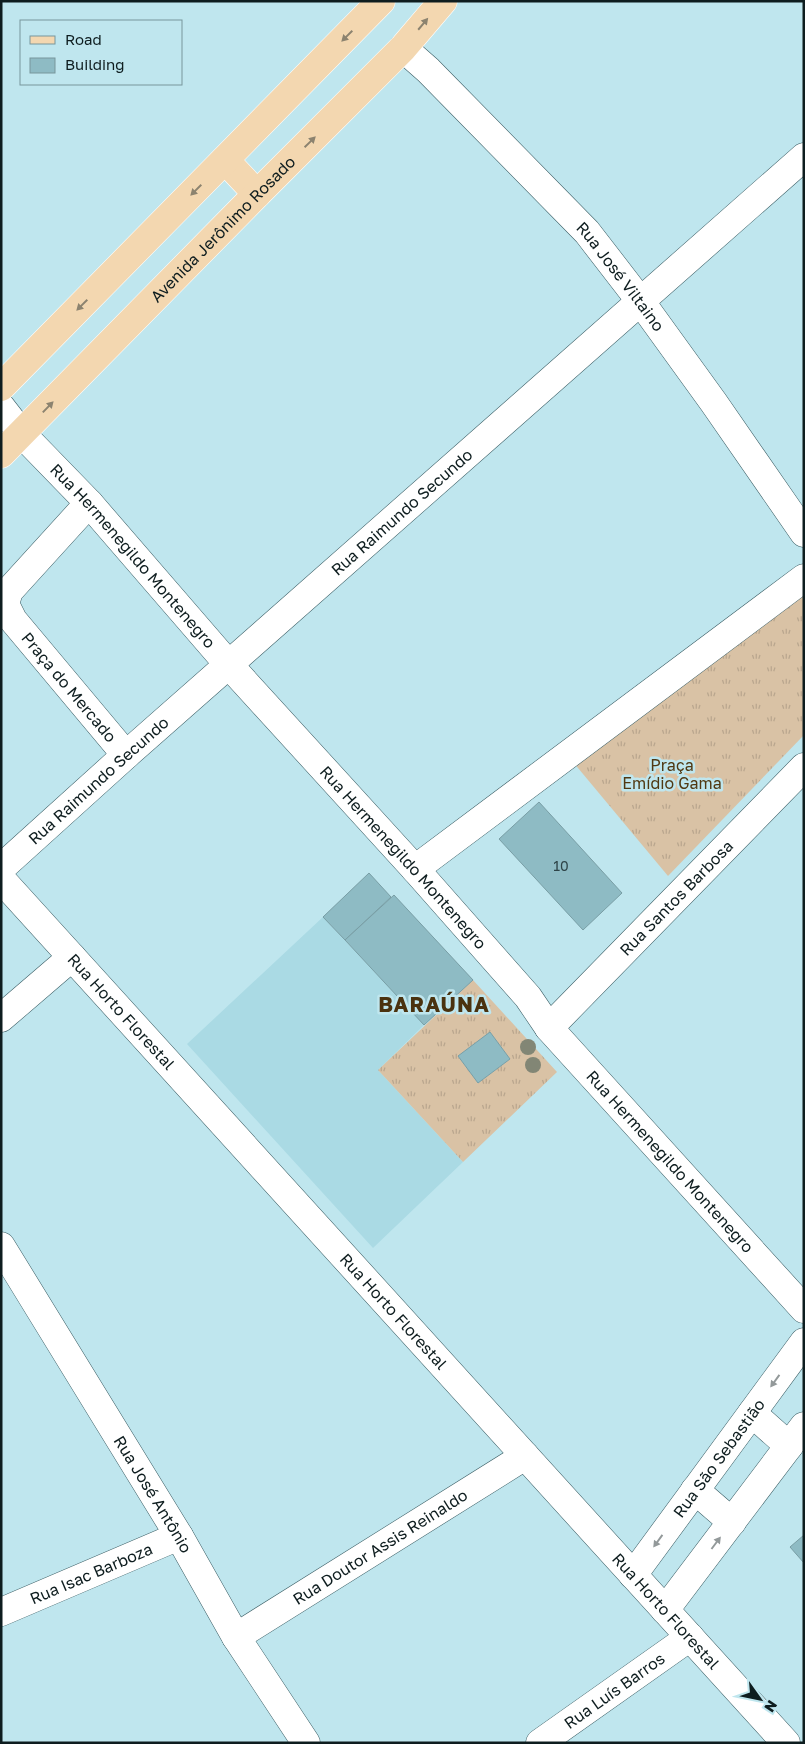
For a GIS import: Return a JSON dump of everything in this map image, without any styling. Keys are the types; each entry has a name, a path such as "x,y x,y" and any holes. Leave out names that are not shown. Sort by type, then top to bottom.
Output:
{"main road":[{"name":"Avenida Jerônimo Rosado","path":"1,454 404,48 443,1"},
{"path":"1,387 225,160 369,6"},
{"path":"225,160 257,194"}],"street":[{"name":"Rua José Viltaino","path":"404,48 583,227 641,302 714,403 804,533"},
{"name":"Rua Raimundo Secundo","path":"1,868 126,755 804,157"},
{"name":"Rua Hermenegildo Montenegro","path":"1,407 22,434 89,503 229,665 528,996 549,1028 804,1309"},
{"name":"Praça do Mercado","path":"89,503 9,591 5,604 13,620 126,755"},
{"path":"415,869 804,578"},
{"name":"Rua Santos Barbosa","path":"549,1028 804,767"},
{"name":"Rua Horto Florestal","path":"1,879 786,1743"},
{"path":"1,1018 72,957"},
{"name":"Rua José Antônio","path":"1,1246 179,1536 236,1637 306,1743"},
{"name":"Rua São Sebastião","path":"633,1575 804,1342"},
{"path":"665,1610 796,1436 752,1413"},
{"name":"Rua Doutor Assis Reinaldo","path":"236,1637 525,1456"},
{"path":"695,1490 732,1522"},
{"name":"Rua Isac Barboza","path":"1,1612 179,1536"},
{"name":"Rua Luís Barros","path":"540,1743 690,1637"}],"shaded area":[{"path":"323,917 424,1025 378,1070 463,1162 373,1248 187,1044"}],"green space":[{"name":"Praça Emídio Gama","path":"804,590 804,735 668,876 573,762"},
{"path":"473,980 557,1072 463,1162 378,1070","holes":["490,1032 510,1059 478,1083 458,1056"]}],"building":[{"path":"539,802 622,893 583,930 499,839"},
{"path":"369,873 391,897 345,940 323,917"},
{"path":"394,895 473,980 424,1025 345,940"},
{"path":"490,1032 510,1059 478,1083 458,1056"},
{"path":"804,1535 804,1563 790,1547"}],"district":[{"name":"BARAÚNA","path":"434,1005"}]}
